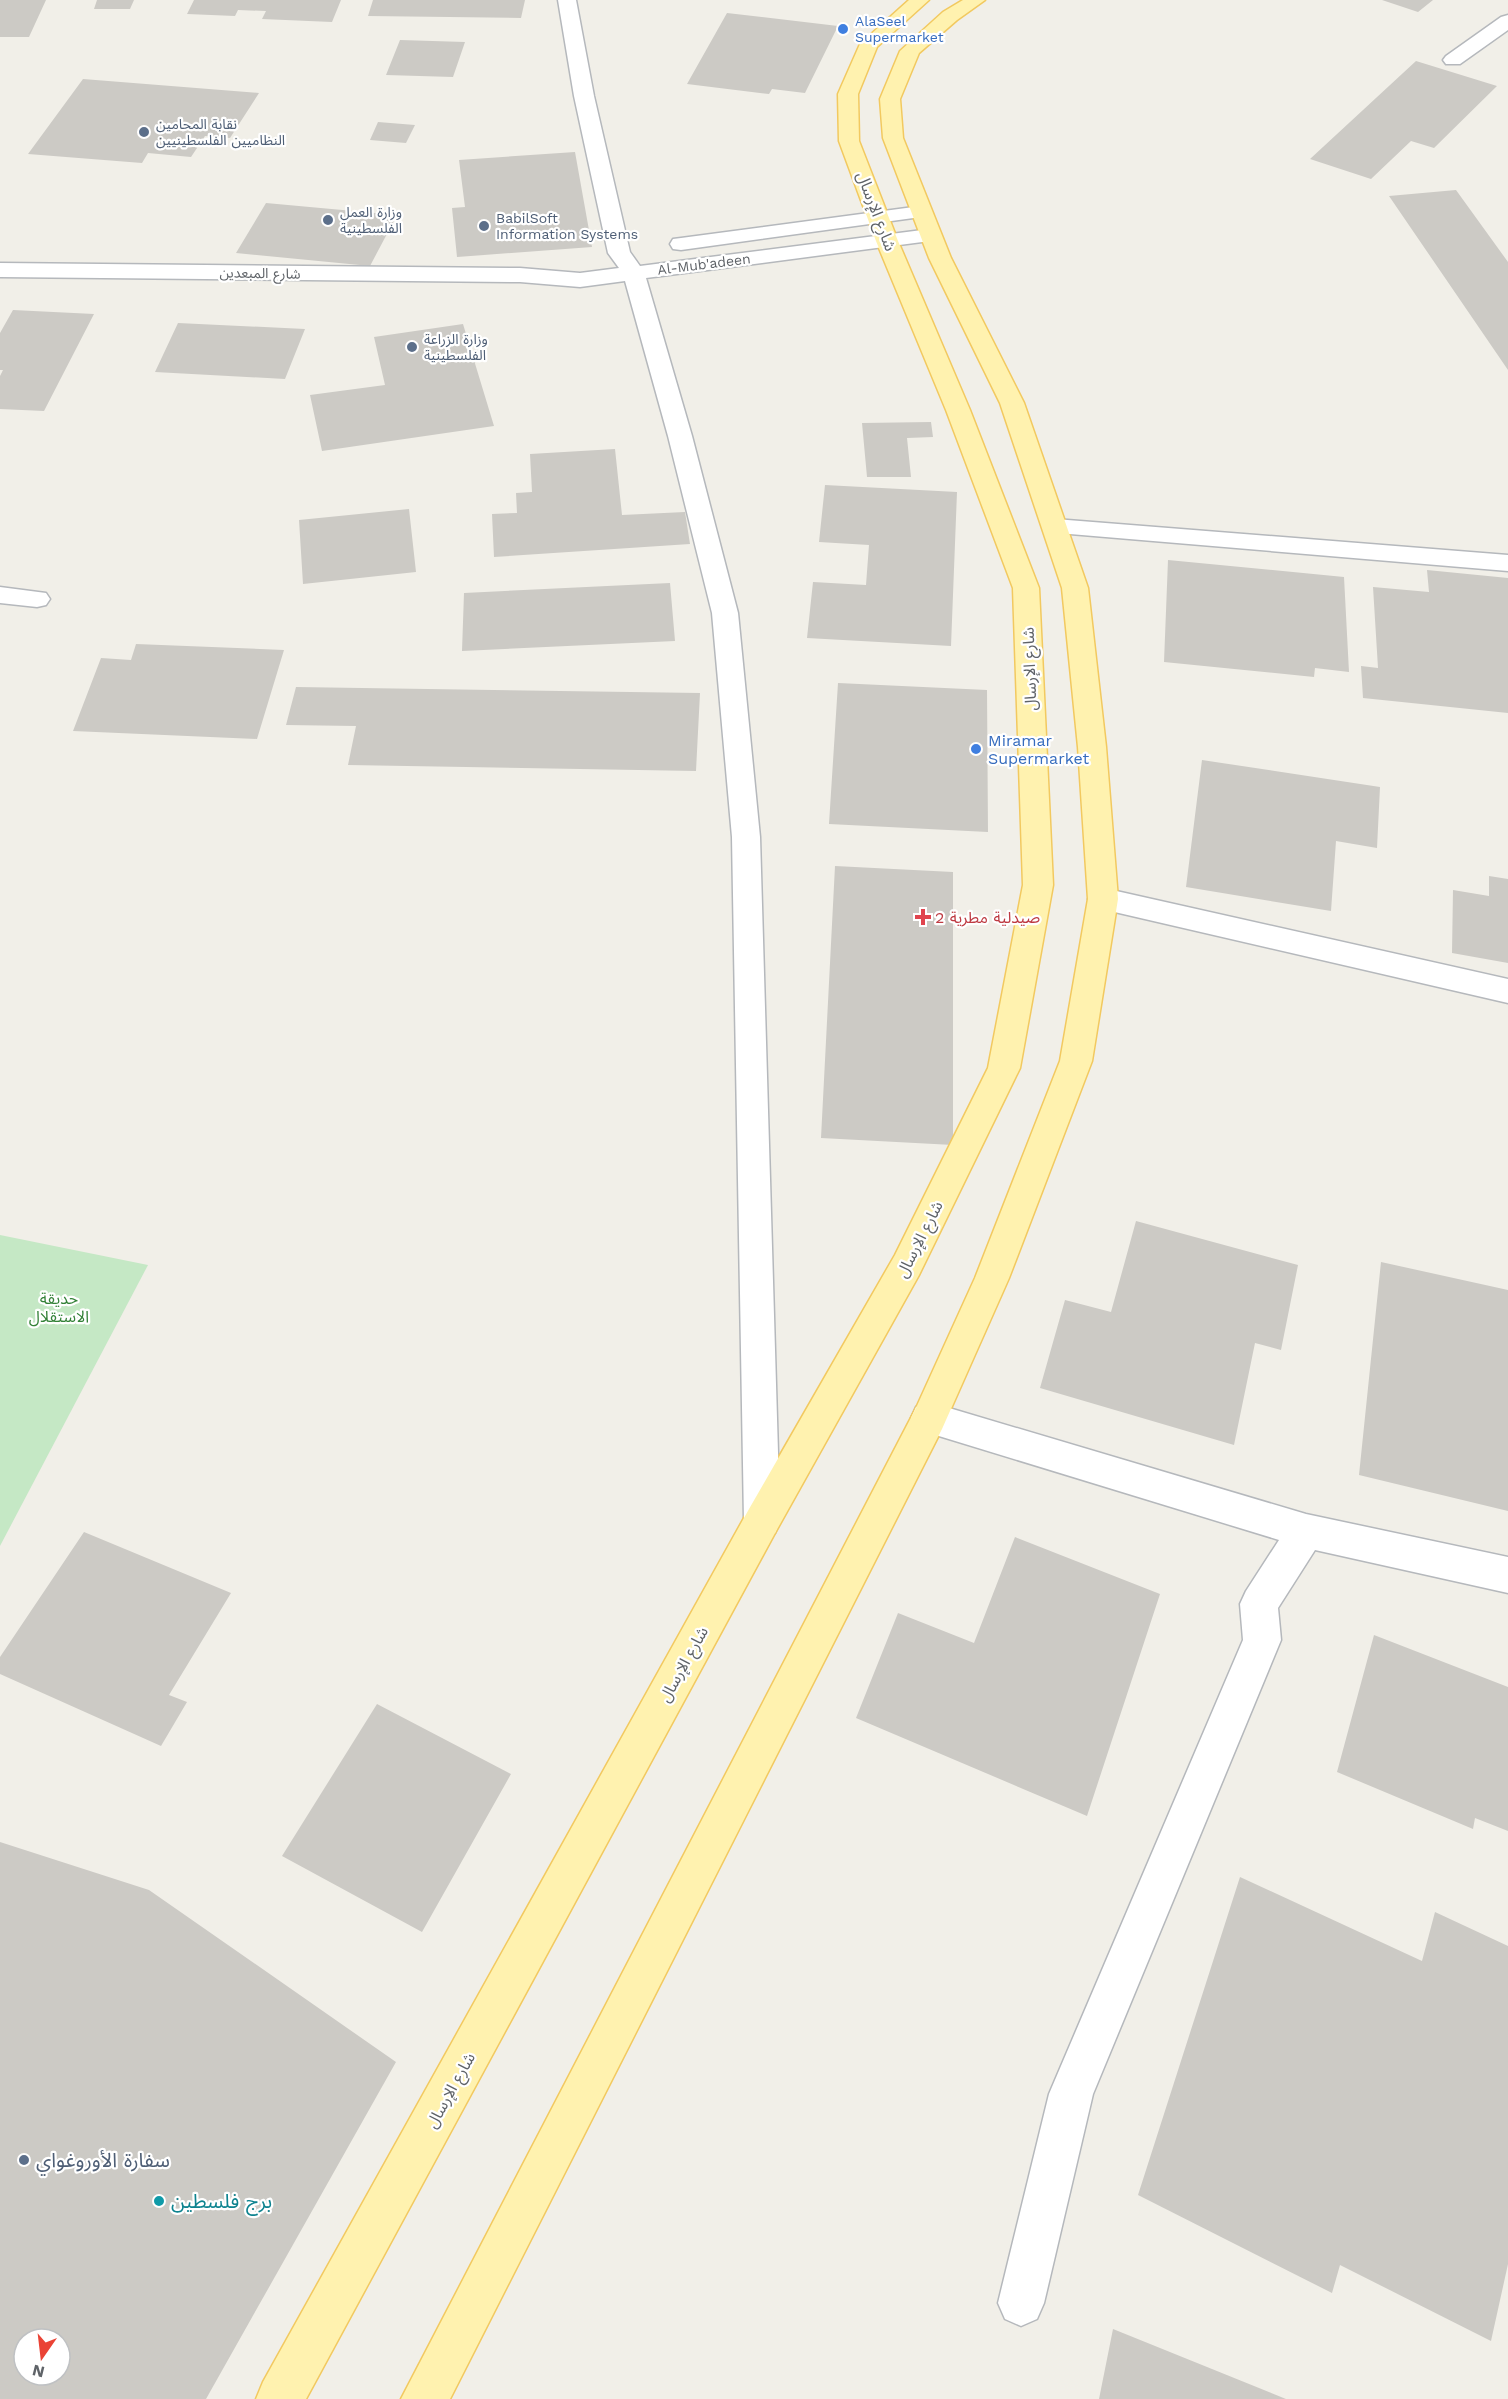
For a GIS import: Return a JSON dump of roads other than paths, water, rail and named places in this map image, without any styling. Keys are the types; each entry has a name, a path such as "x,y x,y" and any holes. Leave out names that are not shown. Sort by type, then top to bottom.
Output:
{"main road":[{"name":"شارع الإرسال","path":"280,2399 762,1521 908,1265 1004,1068 1038,885 1026,588 958,410 849,141 848,94 869,44 920,0"},
{"path":"424,2399 929,1418 992,1278 1076,1062 1103,899 1092,747 1075,588 1012,403 926,224 893,138 890,99 910,51 950,16 976,0"}],"street":[{"path":"567,0 616,258 680,436 726,625 746,837 762,1521"},
{"path":"1453,60 1508,21"},
{"path":"666,246 926,224"},
{"name":"Al-Mub'adeen","path":"520,275 580,280 616,258 883,229"},
{"path":"520,275 616,258"},
{"name":"شارع المبعدين","path":"0,270 520,275"},
{"path":"1054,527 1508,563"},
{"path":"0,595 38,599"},
{"path":"1103,899 1508,991"},
{"path":"929,1418 1306,1531 1508,1575"},
{"path":"1022,2303 1071,2094 1262,1640 1259,1604 1306,1531"}],"place":[{"name":"AlaSeel Supermarket","path":"843,29"},
{"name":"نقابة المحامين النظاميين الفلسطينيين","path":"144,132"},
{"name":"وزارة العمل الفلسطينية","path":"328,220"},
{"name":"BabilSoft Information Systems","path":"484,226"},
{"name":"وزارة الزراعة الفلسطينية","path":"412,347"},
{"name":"Miramar Supermarket","path":"976,749"},
{"name":"صيدلية مطرية 2","path":"923,917"},
{"name":"سفارة الأوروغواي","path":"24,2160"},
{"name":"برج فلسطين","path":"159,2201"}],"park label":[{"name":"حديقة الاستقلال","path":"59,1307"}]}
